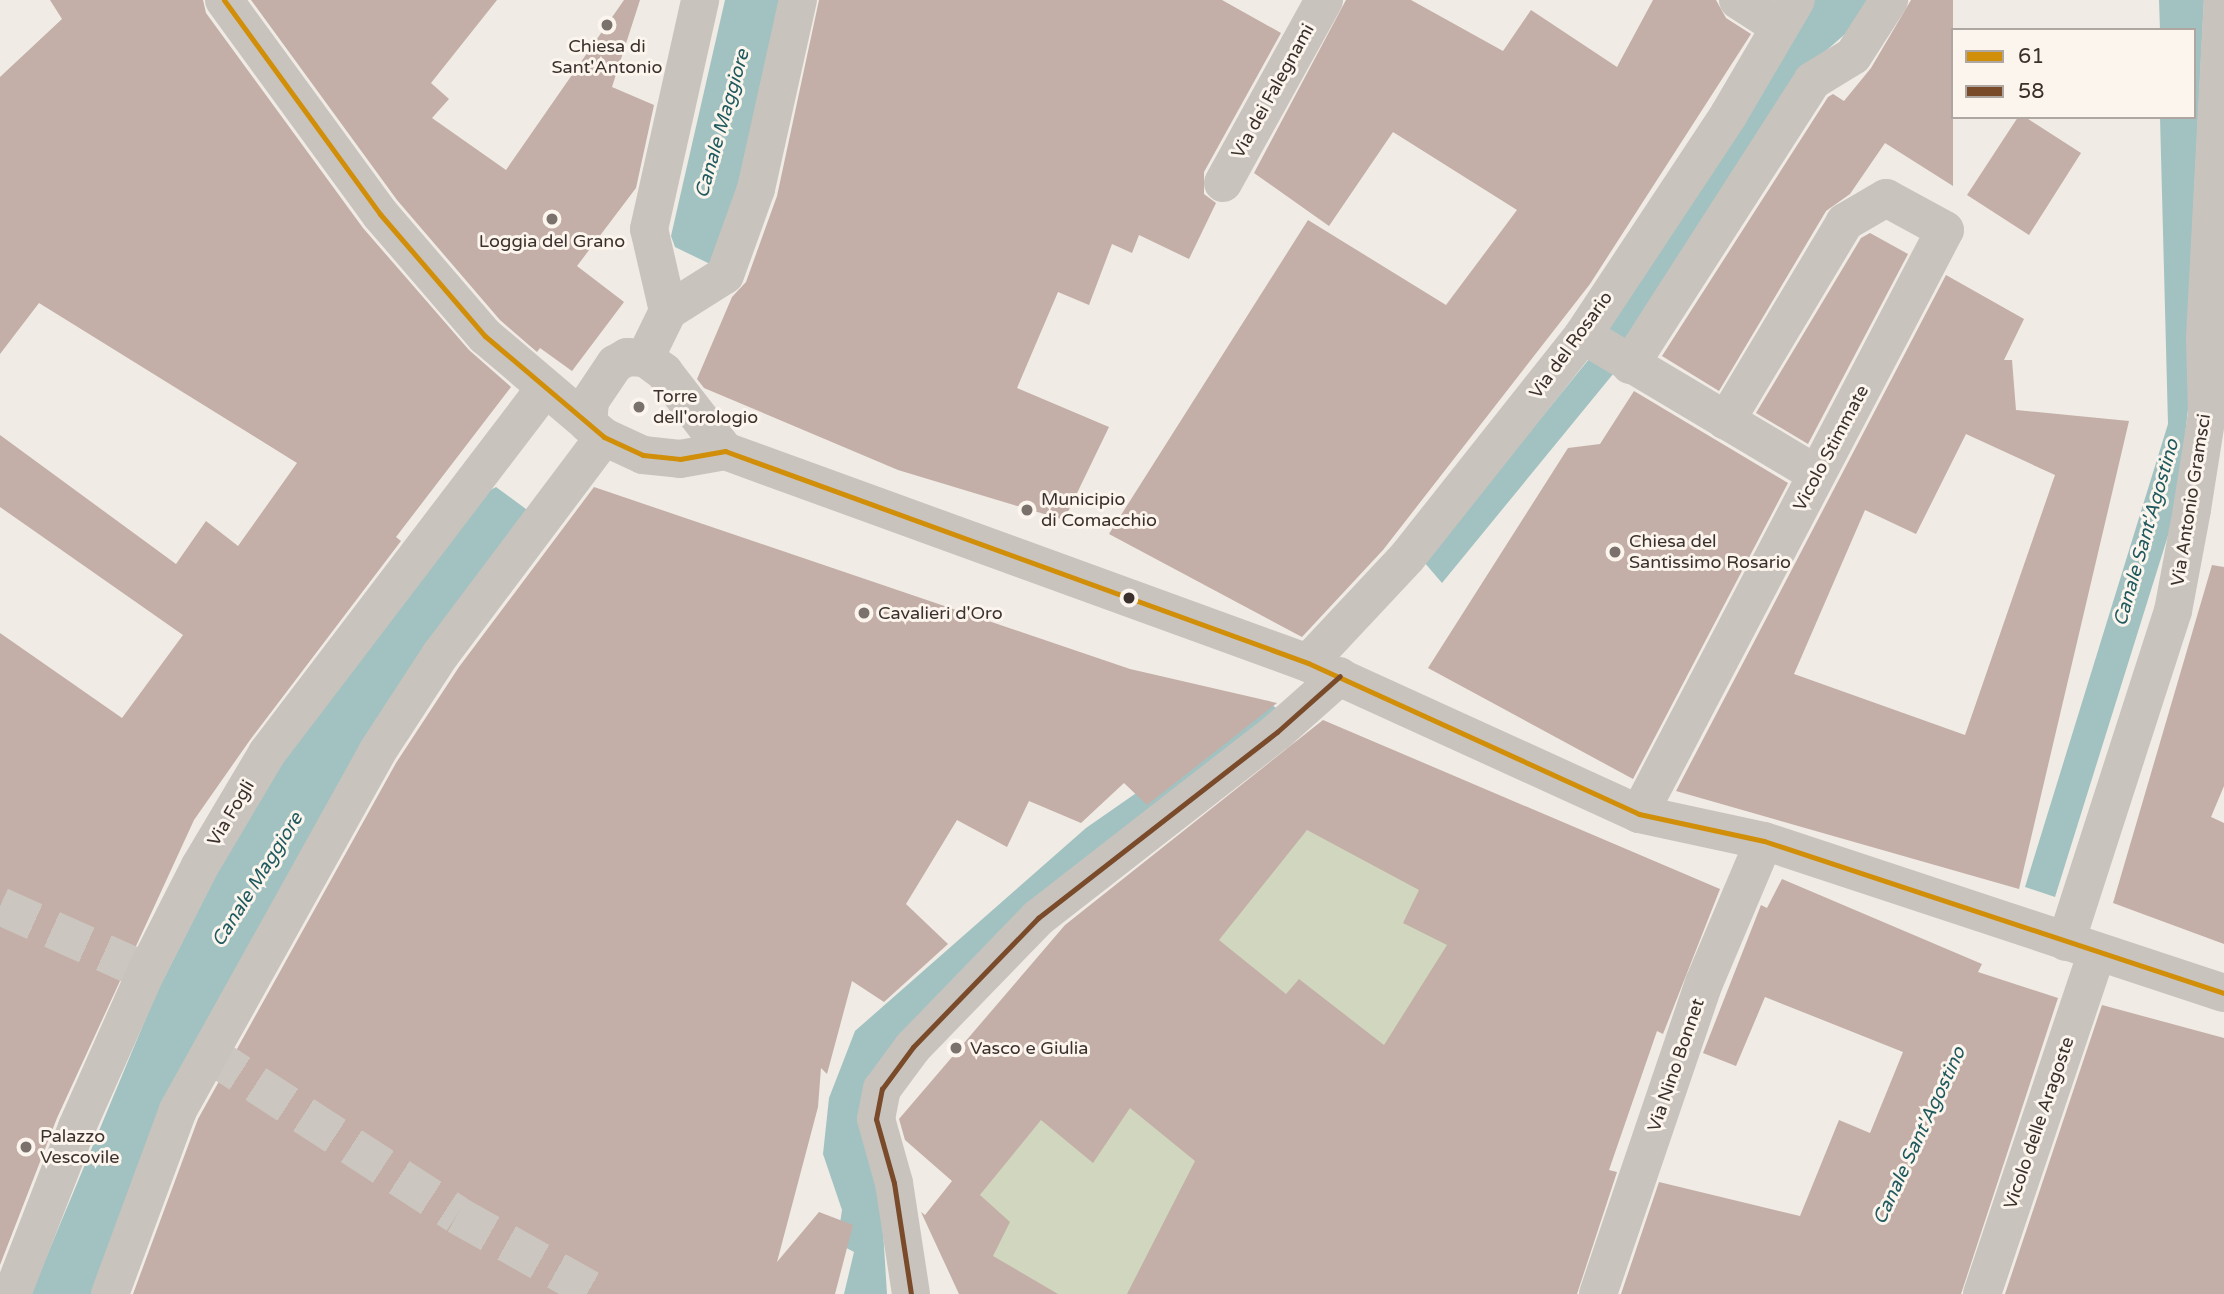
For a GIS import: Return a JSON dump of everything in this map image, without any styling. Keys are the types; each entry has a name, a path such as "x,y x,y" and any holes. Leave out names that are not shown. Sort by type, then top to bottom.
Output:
{"street":[{"path":"224,0 380,214 485,336 596,430 643,455 668,458 725,451 1324,669 1639,814 1764,841 2224,993"},
{"path":"668,311 649,229 700,0"},
{"path":"645,358 668,311 725,275 756,189 798,0"},
{"name":"Via dei Falegnami","path":"1223,183 1324,0"},
{"path":"1738,0 1787,13"},
{"path":"1816,474 1608,351 1812,81 1853,56 1889,0"},
{"name":"Via Antonio Gramsci","path":"2082,947 2173,611 2207,414 2205,338 2219,159 2223,0"},
{"name":"Via del Rosario","path":"911,1294 894,1183 876,1119 881,1089 913,1047 1038,918 1277,732 1408,556 1608,351 1730,114 1787,13"},
{"name":"Vicolo Stimmate","path":"1639,814 1945,230 1886,198 1845,222 1726,421"},
{"path":"110,1294 178,1110 363,776 441,654 596,430 590,401 615,364 627,357 645,358 671,380 725,451"},
{"name":"Via Fogli","path":"12,1294 141,970 267,752 545,388"},
{"name":"Via Nino Bonnet","path":"1598,1294 1704,983 1764,841"},
{"name":"Vicolo delle Aragoste","path":"1982,1294 2082,947"}],"green space":[{"path":"1307,830 1573,962 1494,1294 1001,1294 980,1195 1131,1005"}],"water":[{"name":"Canale Maggiore","path":"725,0 787,0 717,262 708,263 675,247 671,236"},
{"path":"1813,0 1872,0 1852,28 1812,63 1618,368 1442,583 1424,562 1594,353"},
{"name":"Canale Sant'Agostino","path":"2159,0 2204,0 2190,275 2190,392 2177,507 2055,897 2025,887 2168,424 2160,119 2196,119 2196,28 2160,28"},
{"name":"Canale Maggiore","path":"496,487 530,512 474,591 100,1294 31,1294 156,994 256,796 472,500"},
{"path":"1267,702 1286,714 892,1049 883,1230 887,1294 844,1294 854,1252 837,1243 842,1210 823,1154 829,1098 855,1031 1086,828"}],"building":[{"path":"50,0 203,0 206,13 363,228 469,350 511,387 396,537 401,541 250,740 194,820 57,1118 0,1265 0,633 122,718 183,635 0,507 0,435 176,564 206,521 238,546 297,463 39,303 0,354 0,77 62,19"},
{"path":"251,0 497,0 431,83 449,99 432,118 506,170 624,0 640,0 612,87 654,105 636,188 577,266 624,302 572,371 540,348 537,352 500,320 397,200"},
{"path":"819,0 1222,0 1281,33 1204,172 1204,194 1216,203 1189,259 1139,235 1132,253 1112,244 1089,305 1058,292 1017,388 1109,427 1064,520 898,470 704,388 697,379 732,297 746,282 777,196"},
{"path":"1346,0 1411,0 1503,51 1531,10 1617,67 1653,0 1716,0 1726,18 1751,34 1590,284 1383,550 1302,637 1109,534 1308,220 1446,305 1517,210 1393,132 1329,226 1254,173"},
{"path":"1911,0 1953,0 1953,186 1885,143 1850,194 1826,211 1719,391 1662,356 1828,97 1833,94 1844,101 1871,68"},
{"path":"2017,119 2028,119 2081,153 2029,235 1967,195"},
{"path":"1870,233 1908,254 1808,444 1756,413 1861,238"},
{"path":"1946,275 2024,319 2004,360 2012,360 2016,410 2129,421 2019,889 1676,791","holes":["1966,434 2055,475 1965,735 1794,674 1865,510 1916,534"]},
{"name":"Chiesa del Santissimo Rosario","path":"1634,391 1788,483 1633,779 1428,668 1568,448 1600,444"},
{"path":"594,487 1130,669 1277,703 1147,805 1124,783 1081,823 1029,801 1007,847 957,820 906,904 948,944 884,1002 852,981 827,1074 821,1068 818,1107 777,1262 819,1212 853,1225 835,1294 133,1294 198,1119 396,763 459,667"},
{"path":"2212,565 2224,567 2224,786 2211,817 2224,823 2224,944 2113,903"},
{"path":"1323,720 1720,889 1663,1034 1657,1031 1609,1170 1617,1172 1577,1294 1127,1294 1195,1161 1130,1108 1093,1163 1041,1120 980,1195 1010,1222 993,1256 1058,1294 959,1294 921,1212 925,1215 952,1181 905,1140 899,1119 1065,925","holes":["1307,830 1419,890 1403,923 1447,945 1384,1045 1299,979 1286,994 1219,940"]},
{"path":"1782,879 1982,964 1978,972 2058,998 1961,1294 1621,1294 1659,1182 1800,1216 1839,1120 1870,1133 1903,1052 1765,997 1736,1066 1703,1053 1761,905 1767,908"},
{"path":"2102,1005 2224,1038 2224,1294 2005,1294"}],"tunnel":[{"path":"0,906 136,967"},
{"path":"208,1053 457,1215 598,1294"}],"transit line":[{"name":"61","path":"224,0 380,214 485,336 604,437 643,455 680,459 725,451 1308,663 1639,814 1764,841 2224,993"},
{"name":"58","path":"911,1294 894,1183 876,1119 882,1089 913,1047 1038,918 1277,732 1340,676"}],"place":[{"name":"Chiesa di Sant'Antonio","path":"607,25"},
{"name":"Loggia del Grano","path":"552,219"},
{"name":"Torre dell'orologio","path":"639,407"},
{"name":"Municipio di Comacchio","path":"1027,510"},
{"name":"Chiesa del Santissimo Rosario","path":"1615,552"},
{"name":"Cavalieri d'Oro","path":"864,613"},
{"name":"Vasco e Giulia","path":"956,1048"},
{"name":"Palazzo Vescovile","path":"26,1147"}]}
